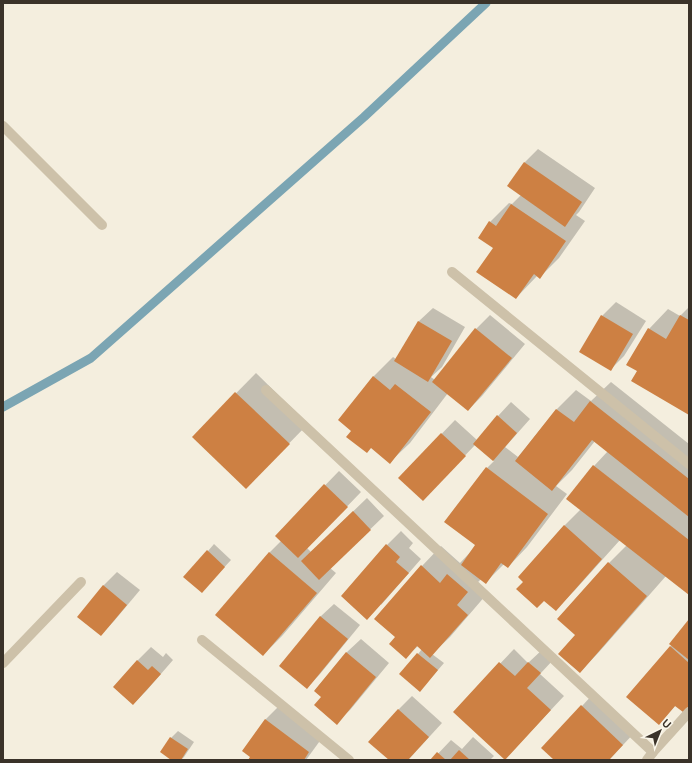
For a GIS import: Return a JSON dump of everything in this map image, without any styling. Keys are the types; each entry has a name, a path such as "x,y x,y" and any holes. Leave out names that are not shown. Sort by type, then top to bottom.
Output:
{"street":[{"path":"3,126 102,225"},
{"path":"452,272 689,464"},
{"path":"266,390 653,752"},
{"path":"3,663 81,582"},
{"path":"202,640 349,760"},
{"path":"647,760 689,712"}],"building":[{"path":"524,162 582,202 565,227 507,186"},
{"path":"511,204 566,241 540,279 534,274 516,299 476,272 493,248 478,238 489,221 496,226"},
{"path":"601,315 633,334 611,371 579,352"},
{"path":"680,315 689,320 689,415 631,381 637,371 626,365 648,328 666,339"},
{"path":"418,321 452,341 428,382 394,361"},
{"path":"475,328 512,358 468,411 432,382"},
{"path":"373,376 390,390 395,384 431,412 390,464 371,448 367,453 346,437 351,431 338,420"},
{"path":"235,392 290,444 246,489 192,437"},
{"path":"590,401 689,479 689,517 592,440 552,491 515,461 556,409 574,422"},
{"path":"497,415 517,433 493,461 473,444"},
{"path":"441,433 466,456 423,501 398,478"},
{"path":"593,465 689,540 689,595 566,499"},
{"path":"486,467 548,514 508,568 501,563 486,584 461,565 475,545 444,522"},
{"path":"324,484 348,507 298,558 275,536"},
{"path":"353,511 371,530 319,580 301,561"},
{"path":"564,525 602,559 556,611 544,601 537,608 516,589 523,582 518,577"},
{"path":"386,544 400,557 396,562 409,573 367,620 341,596"},
{"path":"207,550 225,567 202,593 183,577"},
{"path":"269,552 317,593 263,656 215,615"},
{"path":"608,562 647,596 580,673 558,654 575,635 557,619"},
{"path":"421,565 440,583 447,574 468,592 457,605 468,615 430,658 417,646 406,659 389,644 395,637 374,619"},
{"path":"103,585 127,605 101,636 77,617"},
{"path":"320,616 348,639 307,689 279,666"},
{"path":"689,619 689,660 669,644"},
{"path":"670,646 689,663 689,706 683,712 675,706 659,725 626,697"},
{"path":"346,652 376,677 337,725 314,705 321,697 314,691"},
{"path":"417,653 438,670 420,692 399,674"},
{"path":"137,660 148,670 152,666 161,674 133,705 113,687"},
{"path":"499,662 515,676 528,662 541,673 527,688 551,710 505,760 453,712"},
{"path":"581,705 623,745 609,760 554,760 541,748"},
{"path":"398,709 429,737 408,760 389,760 368,742"},
{"path":"265,719 309,752 304,760 248,760 250,757 242,751"},
{"path":"170,737 188,749 181,760 171,760 160,752"},
{"path":"459,750 470,760 450,760"},
{"path":"437,752 446,760 430,760"}],"waterway":[{"path":"3,407 91,358 364,117 486,3"}]}
